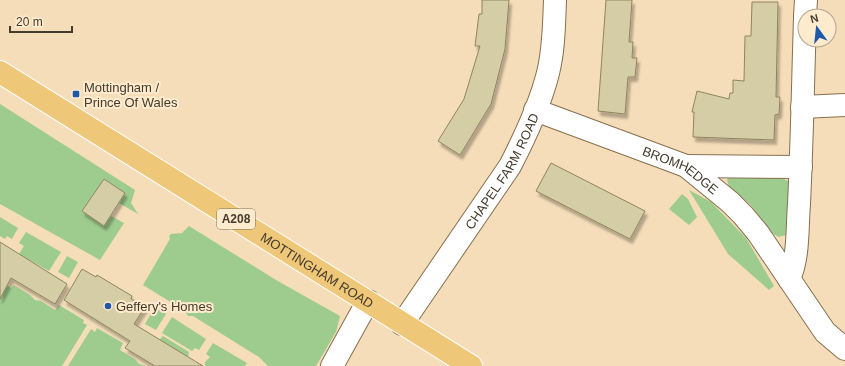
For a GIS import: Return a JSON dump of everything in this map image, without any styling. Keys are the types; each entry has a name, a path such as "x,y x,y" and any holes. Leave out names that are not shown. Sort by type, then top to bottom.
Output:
{"main road":[{"name":"MOTTINGHAM ROAD","path":"0,72 471,366"}],"street":[{"name":"CHAPEL FARM ROAD","path":"402,324 510,166 524,138 548,73 554,39 555,0"},
{"path":"789,279 792,272 796,247 801,167 804,48"},
{"path":"802,107 845,105"},
{"name":"BROMHEDGE","path":"535,110 686,166 737,208 758,233 825,332 845,349"},
{"path":"686,166 801,167"},
{"path":"332,366 368,302"}],"green space":[{"path":"0,104 135,190 131,203 138,214 119,203 125,193 104,179 82,211 104,225 111,216 124,223 100,260 0,204"},
{"path":"730,174 778,176 788,181 794,188 789,234 779,237 773,234 750,204 729,187 727,180"},
{"path":"689,190 711,202 746,238 774,286 769,290 728,254"},
{"path":"682,194 688,199 697,217 689,225 669,209"},
{"path":"0,217 18,228 12,239 7,236 5,239 0,236"},
{"path":"189,226 276,280 340,316 336,332 316,366 268,366 259,357 193,316 188,316 185,311 143,285 170,239 169,236 171,234 182,233"},
{"path":"26,232 61,252 49,271 19,254 24,246 19,243"},
{"path":"67,256 78,262 69,278 58,272"},
{"path":"0,284 11,288 14,285 35,300 41,301 55,310 59,305 84,320 83,323 87,325 62,366 0,366"},
{"path":"155,307 166,314 156,330 145,324"},
{"path":"172,317 206,339 199,350 195,348 192,351 162,333"},
{"path":"97,328 123,343 120,350 135,359 139,364 147,366 68,366 91,329 95,332"},
{"path":"163,336 189,352 188,358 161,342 160,339"},
{"path":"213,343 247,363 245,366 205,366 205,362 210,357 206,354"}],"building":[{"path":"482,0 509,0 505,49 491,104 460,155 438,141 464,99 480,46 475,46 479,14 482,14"},
{"path":"606,0 632,0 629,42 633,42 632,58 637,58 635,77 628,77 625,114 598,111"},
{"path":"752,2 778,2 776,97 780,97 779,114 775,115 774,140 693,137 694,112 692,112 697,91 729,99 730,93 733,93 733,80 744,81 745,36 751,36"},
{"path":"551,163 645,211 630,239 536,191"},
{"path":"104,179 125,193 104,226 82,211"},
{"path":"0,242 67,284 55,304 11,278 0,299"},
{"name":"Geffery's Homes","path":"82,269 96,277 97,275 132,296 131,299 145,307 134,324 203,366 155,366 125,348 130,341 64,300"}],"place":[{"name":"Mottingham / Prince Of Wales","path":"76,94"},
{"name":"Geffery's Homes","path":"108,306"}]}
